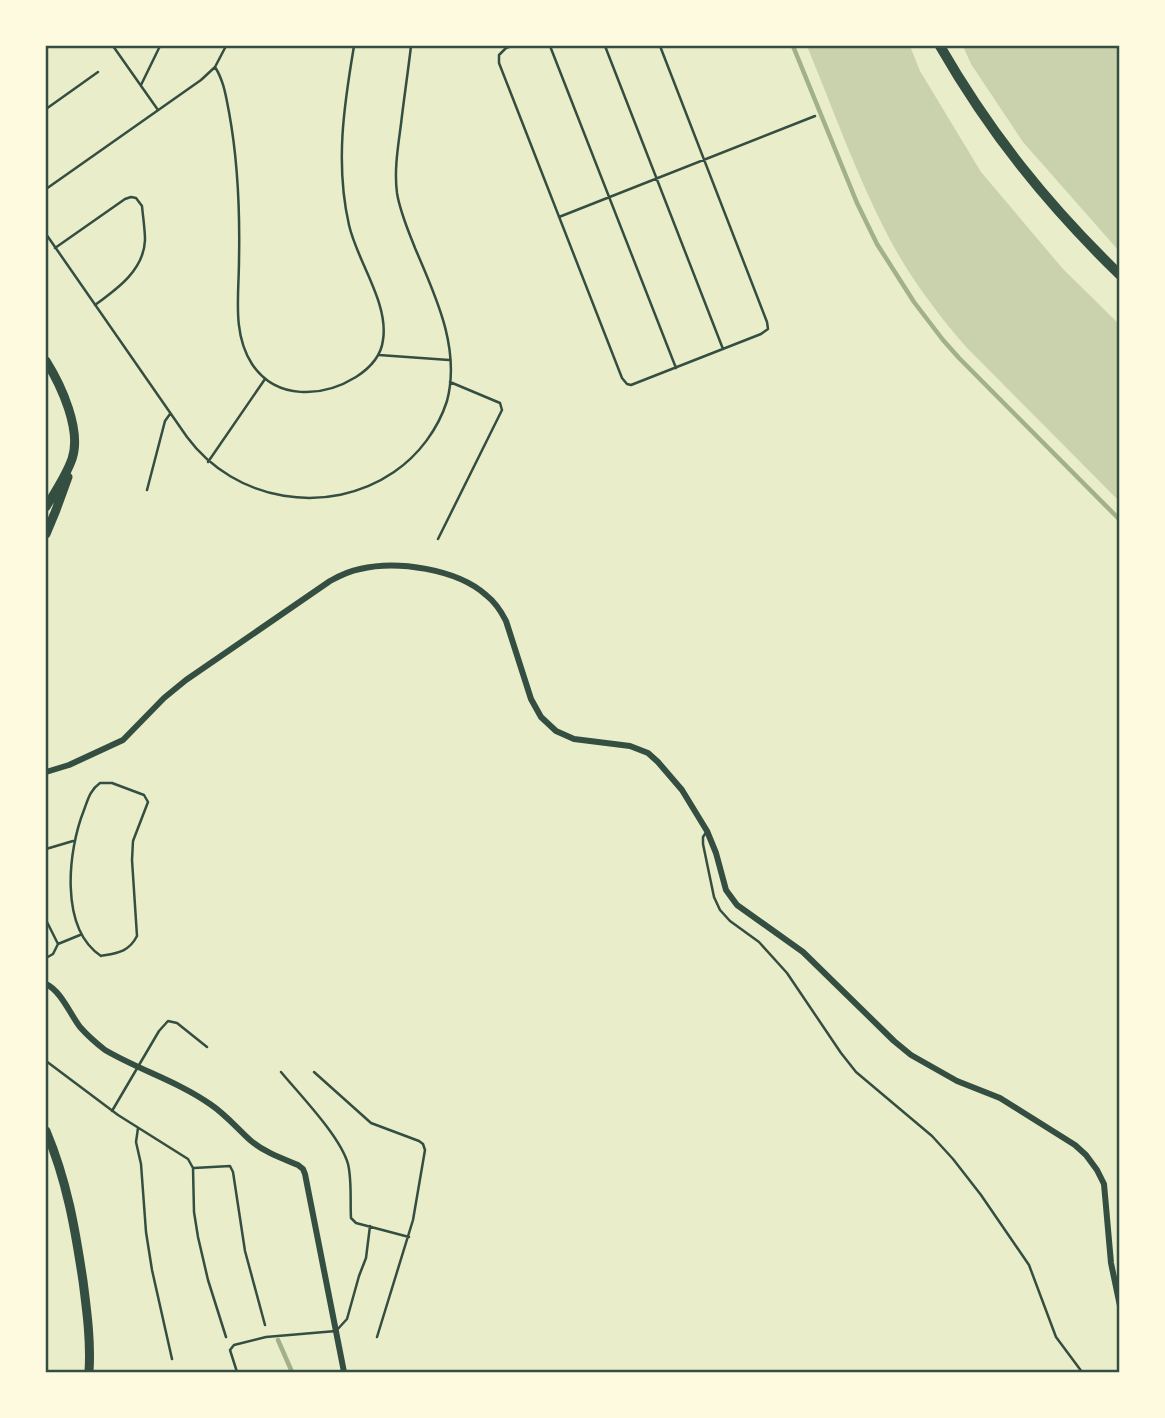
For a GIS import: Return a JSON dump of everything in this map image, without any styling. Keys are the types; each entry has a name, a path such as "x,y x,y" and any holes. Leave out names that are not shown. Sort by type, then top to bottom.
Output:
{"highway":[{"path":"940,46 979,109 1027,176 1119,275"}],"main road":[{"path":"46,361 66,403 74,439 73,457 66,483 46,534"},
{"path":"46,507 73,457"},
{"path":"46,1131 62,1175 75,1229 89,1336 89,1373"}],"street":[{"path":"46,772 69,765 123,740 174,688 344,573 391,566 456,578 485,593 498,607 506,621 531,699 541,717 556,731 583,742 629,746 648,753 668,771 707,831 726,890 745,911 803,952 899,1046 918,1060 1000,1098 1075,1145 1086,1155 1104,1184 1111,1263 1119,1306"},
{"path":"46,984 53,988 93,1041 117,1057 203,1099 261,1149 303,1169 345,1373"}],"lane":[{"path":"113,46 158,110"},
{"path":"141,85 160,46"},
{"path":"46,188 201,80 215,67 226,46"},
{"path":"215,67 226,94 235,152 240,210 238,314 243,345 250,360 265,379 287,390 320,392 339,386 373,363 379,355 384,336 382,316 349,226 342,175 342,123 354,46"},
{"path":"46,234 170,414 208,462 250,487 302,498 320,498 356,491 388,476 424,444 440,418 450,382 447,335 440,310 404,220 397,192 396,162 411,46"},
{"path":"512,46 499,55 499,63 627,384 634,384 676,368 768,329 660,46"},
{"path":"550,46 676,368"},
{"path":"605,46 723,349"},
{"path":"46,109 98,72"},
{"path":"559,217 815,116"},
{"path":"55,248 125,199 131,197 139,201 142,206 145,238 141,259 127,278 95,305"},
{"path":"379,355 449,360"},
{"path":"208,462 265,379"},
{"path":"438,539 502,410 500,402 450,382"},
{"path":"147,490 165,421 170,414"},
{"path":"100,783 112,783 144,795 148,802 133,841 137,936 132,945 124,951 101,956 93,951 80,934 72,903 71,865 74,841 93,788 100,783"},
{"path":"707,831 703,844 714,897 720,910 730,921 759,942 787,973 856,1072 932,1136 953,1159 1029,1265 1056,1338 1082,1373"},
{"path":"46,849 74,841"},
{"path":"46,919 58,944"},
{"path":"46,958 53,954 58,944 80,934"},
{"path":"112,1111 159,1031 168,1021 177,1023 207,1047"},
{"path":"46,1061 112,1111 188,1159 193,1168 194,1212 198,1237 226,1337"},
{"path":"281,1072 343,1152 349,1172 351,1218 356,1223 409,1237"},
{"path":"314,1072 371,1123 424,1144 409,1237 377,1337"},
{"path":"138,1127 136,1142 141,1164 146,1232 172,1359"},
{"path":"193,1168 230,1166 233,1172 245,1251 265,1325"},
{"path":"237,1373 230,1350 234,1345 266,1337 336,1331 347,1319 366,1258 370,1226"}],"green space":[{"path":"807,46 910,46 920,71 981,172 1063,269 1119,324 1119,501 968,349 914,279 895,249 865,188"},
{"path":"963,46 1119,46 1119,251 1023,142 971,64"}],"waterway":[{"path":"793,46 857,203 877,244 914,302 959,358 1120,520"},
{"path":"278,1340 292,1372"}]}
